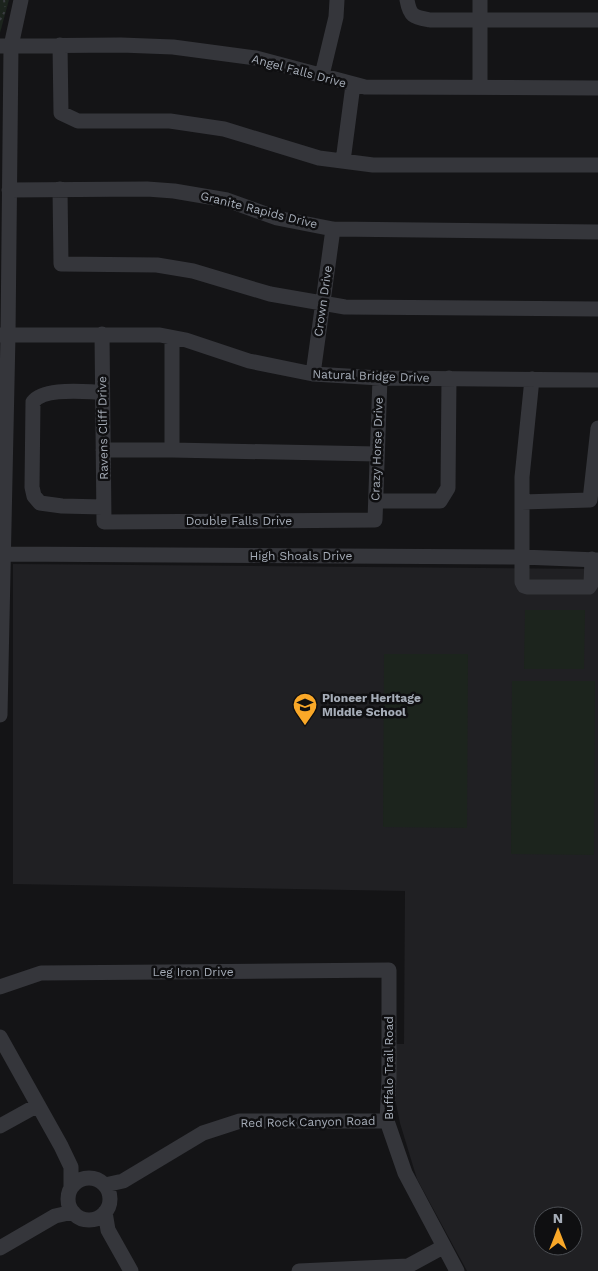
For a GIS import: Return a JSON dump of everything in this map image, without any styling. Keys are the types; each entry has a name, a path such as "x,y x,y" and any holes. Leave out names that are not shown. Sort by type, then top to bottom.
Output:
{"street":[{"path":"0,715 4,335 9,190 5,46 21,0"},
{"path":"322,75 336,17 337,0"},
{"path":"407,0 409,11 415,17 430,20 598,20"},
{"path":"480,0 480,87"},
{"path":"60,45 61,113 78,121 170,121 224,129 319,158 373,164 598,165"},
{"name":"Angel Falls Drive","path":"5,46 121,45 173,47 256,58 365,87 598,88"},
{"path":"343,161 353,85"},
{"path":"60,189 61,264 156,265 193,271 270,294 345,307 598,309"},
{"name":"Granite Rapids Drive","path":"9,190 147,189 174,191 228,200 278,218 333,228 598,232"},
{"name":"Crown Drive","path":"313,374 333,228"},
{"name":"Ravens Cliff Drive","path":"102,334 104,514"},
{"name":"Natural Bridge Drive","path":"4,335 160,335 186,340 249,361 313,374 380,378 598,380"},
{"path":"172,338 172,450"},
{"name":"Crazy Horse Drive","path":"375,520 380,378"},
{"path":"376,501 440,501 448,488 449,378"},
{"path":"532,379 522,477 522,582 524,586 528,587 589,587 595,560"},
{"name":"Double Falls Drive","path":"102,392 58,392 37,396 33,402 32,487 34,496 40,503 104,514 375,520"},
{"path":"522,502 590,500 598,428"},
{"path":"103,450 377,454"},
{"name":"High Shoals Drive","path":"3,554 522,557 595,560"},
{"name":"Leg Iron Drive","path":"0,988 40,973 389,970"},
{"name":"Buffalo Trail Road","path":"389,970 387,1120 405,1173 456,1271"},
{"path":"0,1037 71,1167 86,1178"},
{"path":"0,1126 38,1105"},
{"name":"Red Rock Canyon Road","path":"107,1191 203,1133 240,1121 387,1120"},
{"path":"0,1248 55,1216 71,1201 76,1182 86,1178 94,1179 107,1191 108,1205 99,1215 79,1217 71,1201 71,1167"},
{"path":"99,1215 131,1271"},
{"path":"299,1271 408,1266 443,1247"}],"path":[{"path":"0,20 6,9 4,0"}],"shaded area":[{"path":"0,0 9,0 0,33"},
{"name":"Pioneer Heritage Middle School","path":"13,564 598,569 598,1271 467,1271 417,1179 400,1123 394,1094 395,1044 404,1044 405,891 13,884"},
{"path":"525,610 585,610 584,669 524,669"},
{"path":"384,654 468,654 467,828 383,827"},
{"path":"512,681 595,681 594,855 511,854"}],"place":[{"name":"Pioneer Heritage Middle School","path":"305,726"}]}
